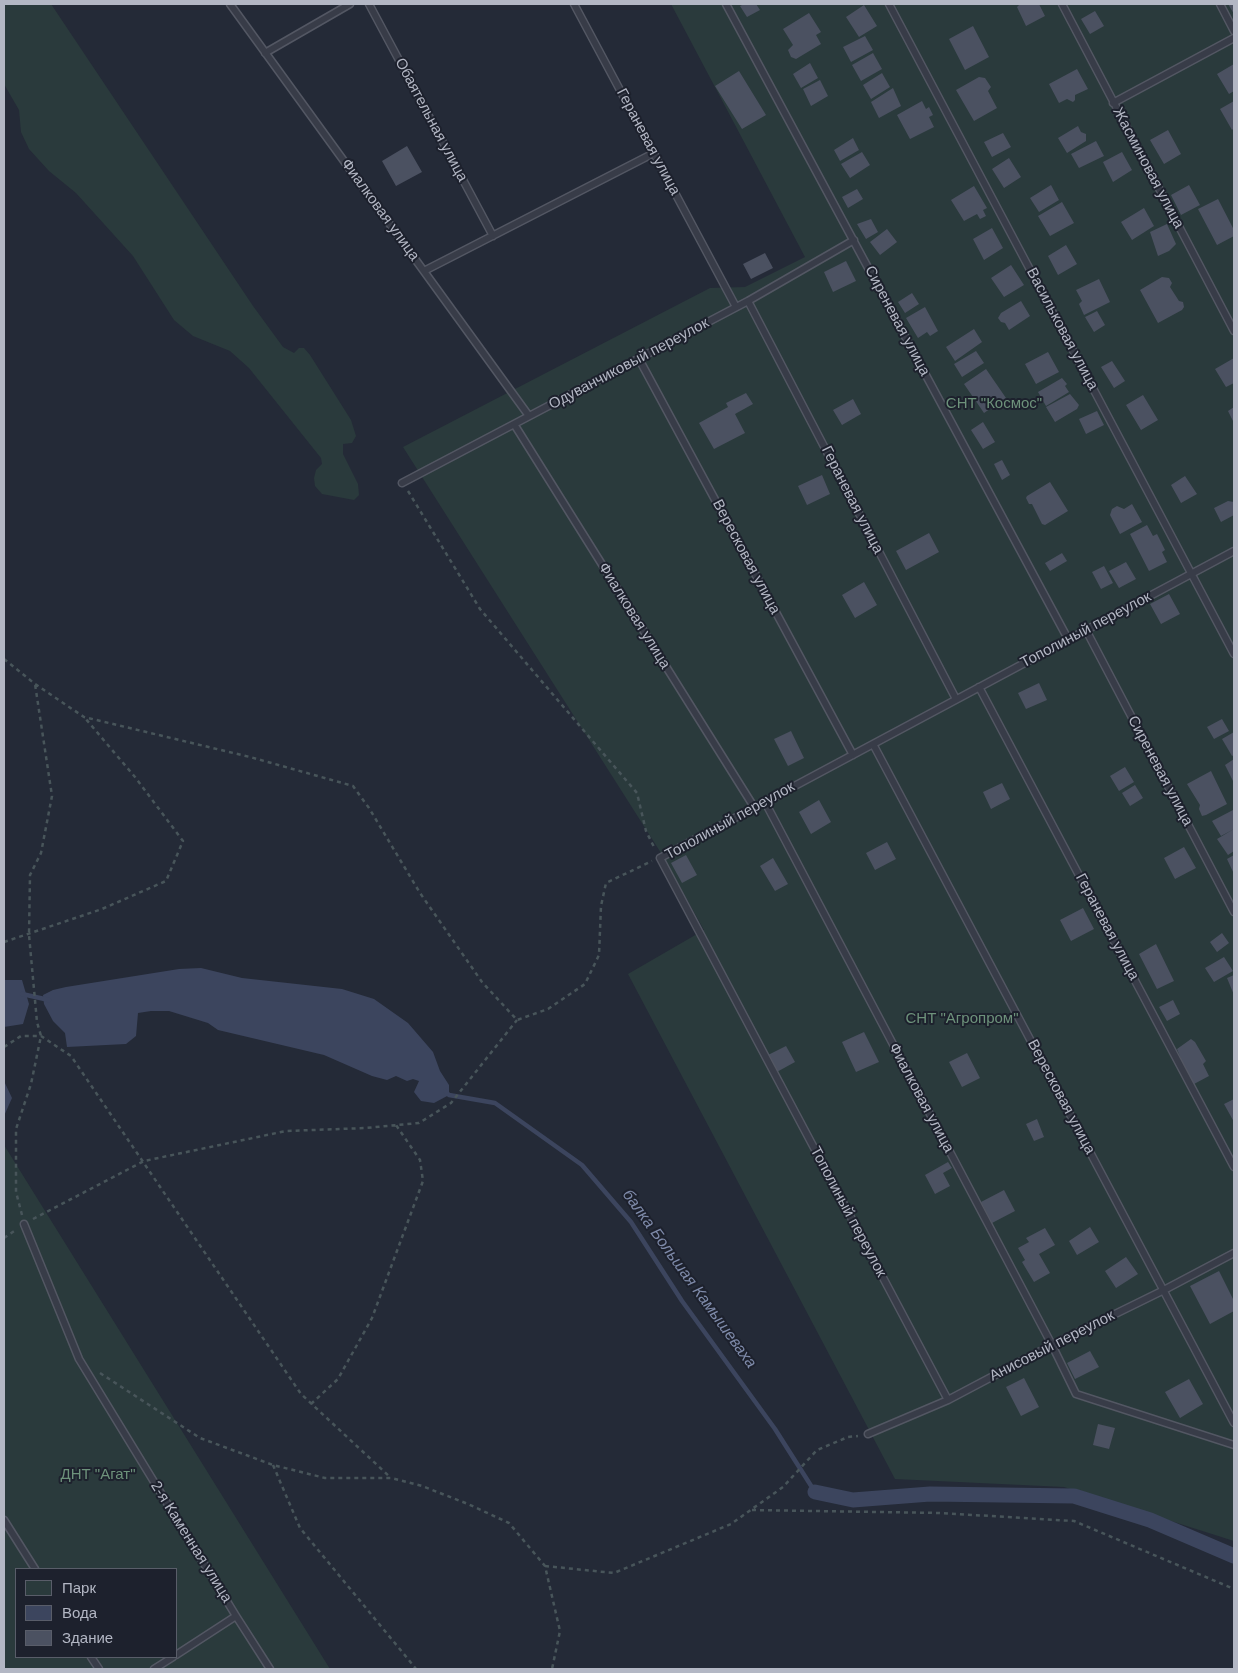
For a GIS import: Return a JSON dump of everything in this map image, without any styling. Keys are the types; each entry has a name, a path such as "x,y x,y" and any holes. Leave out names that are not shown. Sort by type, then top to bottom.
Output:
{"lane":[{"name":"Фиалковая улица","path":"230,4 529,416"},
{"path":"265,53 350,4"},
{"name":"Обаятельная улица","path":"370,4 493,236"},
{"name":"Гераневая улица","path":"574,4 736,307"},
{"name":"Сиреневая улица","path":"726,4 1068,639"},
{"name":"Васильковая улица","path":"889,4 1234,654"},
{"name":"Жасминовая улица","path":"1062,4 1234,331"},
{"path":"1220,4 1234,31"},
{"path":"1113,103 1234,38"},
{"path":"424,271 654,152"},
{"name":"Одуванчиковый переулок","path":"402,483 748,301 854,240"},
{"name":"Гераневая улица","path":"748,301 956,699"},
{"name":"Вересковая улица","path":"639,359 853,754"},
{"name":"Фиалковая улица","path":"514,424 754,807"},
{"name":"Тополиный переулок","path":"948,1400 660,858 1234,551"},
{"name":"Сиреневая улица","path":"1086,630 1234,912"},
{"name":"Гераневая улица","path":"979,687 1234,1167"},
{"name":"Вересковая улица","path":"872,744 1234,1423"},
{"name":"Фиалковая улица","path":"765,802 1052,1345 1076,1394 1234,1445"},
{"name":"2-я Каменная улица","path":"24,1224 79,1359 270,1669"},
{"name":"Анисовый переулок","path":"868,1434 948,1400 1234,1253"},
{"path":"4,1520 34,1568"},
{"path":"178,1654 236,1616"},
{"path":"92,1658 99,1669"},
{"path":"154,1669 172,1658"}],"path":[{"path":"4,1238 24,1224 144,1161 286,1131 366,1128 419,1122 451,1103 517,1020 548,1009 586,984 599,955 600,906 606,884 660,858 646,831 637,793 480,609 402,483"},
{"path":"4,659 35,684 84,717 135,777 183,841 166,881 102,910 4,942"},
{"path":"24,1224 16,1192 16,1129 31,1084 41,1036 37,1022 29,935 30,875 41,853 52,796 35,684"},
{"path":"84,717 250,757 353,786 369,808 420,893 482,982 517,1020"},
{"path":"4,1047 21,1036 41,1036 71,1056 301,1394 391,1478"},
{"path":"311,1404 338,1379 372,1318 423,1181 420,1160 396,1125"},
{"path":"95,1370 200,1438 273,1465 325,1478 391,1478 422,1486 509,1523 546,1566 560,1631 552,1669"},
{"path":"546,1566 614,1573 731,1524 783,1487 817,1450 848,1437 868,1434"},
{"path":"273,1465 300,1528 416,1669"},
{"path":"752,1510 940,1513 1074,1521 1234,1589"}],"green space":[{"path":"4,4 51,4 253,306 283,347 294,353 299,348 304,348 310,355 351,420 356,436 352,443 343,444 343,454 358,484 359,495 354,500 322,494 315,486 314,478 316,470 322,464 321,458 249,368 230,351 193,336 174,320 133,256 76,193 49,171 29,149 21,132 19,110 4,84"},
{"path":"671,4 1234,4 1234,1541 1064,1487 895,1479 628,974 704,930 661,853 403,447 710,288 745,287 805,257"},
{"name":"ДНТ \"Агат\"","path":"4,1145 330,1669 4,1669"}],"water":[{"path":"201,968 242,978 342,989 374,999 408,1023 433,1052 440,1071 449,1085 449,1095 434,1103 421,1101 414,1092 419,1081 413,1079 407,1081 396,1076 387,1080 372,1076 324,1055 218,1030 208,1023 169,1011 138,1013 136,1036 126,1044 67,1047 65,1033 53,1021 44,1004 43,995 66,987 179,969"},
{"path":"4,980 22,980 29,1004 23,1024 4,1027"},
{"path":"4,1081 12,1098 4,1116"}],"building":[{"path":"756,4 760,10 747,17 740,6"},
{"path":"1020,4 1039,4 1045,16 1026,26 1017,7"},
{"path":"1228,4 1234,4 1234,14"},
{"path":"864,5 877,26 859,37 846,17"},
{"path":"1095,11 1104,26 1090,34 1081,19"},
{"path":"809,13 821,32 816,35 821,44 796,59 791,57 788,50 793,45 783,29"},
{"path":"973,26 989,57 965,70 949,39"},
{"path":"865,36 873,50 851,62 843,47"},
{"path":"873,53 882,69 861,81 852,65"},
{"path":"810,63 818,78 801,88 793,74"},
{"path":"1234,64 1234,91 1229,94 1217,74"},
{"path":"1077,69 1088,89 1075,95 1073,102 1067,99 1059,103 1049,84"},
{"path":"739,71 766,115 742,129 715,86"},
{"path":"882,73 890,87 871,99 863,85"},
{"path":"979,77 985,78 991,87 988,91 997,108 974,121 956,90"},
{"path":"820,80 828,96 811,106 803,89"},
{"path":"893,88 901,106 879,118 871,102"},
{"path":"922,101 926,109 929,107 933,115 929,117 934,127 910,139 897,115"},
{"path":"1234,101 1234,128 1232,130 1220,109"},
{"path":"1078,126 1081,132 1086,134 1086,141 1067,153 1058,138"},
{"path":"1168,130 1181,154 1164,164 1150,140"},
{"path":"1003,133 1011,147 992,157 984,142"},
{"path":"853,138 859,150 840,161 834,150"},
{"path":"1096,141 1104,156 1079,168 1071,154"},
{"path":"407,146 422,172 396,186 382,161"},
{"path":"862,152 870,165 850,178 841,164"},
{"path":"1122,152 1132,170 1113,182 1103,162"},
{"path":"1009,158 1021,177 1004,188 992,169"},
{"path":"1051,185 1059,200 1039,212 1030,198"},
{"path":"1189,185 1200,205 1181,215 1171,195"},
{"path":"974,186 987,208 983,210 986,216 980,219 977,214 964,221 951,200"},
{"path":"857,189 863,199 848,208 842,197"},
{"path":"1218,199 1234,230 1234,236 1217,245 1198,209"},
{"path":"1062,202 1074,223 1050,236 1038,216"},
{"path":"1144,208 1154,226 1132,240 1121,222"},
{"path":"871,219 878,232 866,239 857,224"},
{"path":"1167,224 1176,244 1169,251 1158,256 1150,232"},
{"path":"992,228 1003,248 984,260 973,239"},
{"path":"887,229 897,242 880,255 870,242"},
{"path":"1066,245 1077,264 1058,275 1048,256"},
{"path":"765,253 773,268 751,279 743,264"},
{"path":"846,261 856,281 833,292 824,272"},
{"path":"1011,265 1024,285 1004,297 991,278"},
{"path":"1162,277 1169,278 1172,283 1170,287 1179,301 1183,302 1184,307 1182,310 1158,323 1140,290"},
{"path":"1099,279 1110,302 1084,315 1079,304 1082,301 1076,290"},
{"path":"912,293 919,304 905,313 898,302"},
{"path":"1021,301 1030,316 1009,330 1005,323 1001,322 998,318 1001,313"},
{"path":"925,307 938,331 930,336 927,332 918,338 906,318"},
{"path":"1097,311 1105,325 1094,332 1085,317"},
{"path":"974,329 982,342 955,361 946,347"},
{"path":"976,351 984,363 962,377 954,364"},
{"path":"1048,352 1059,372 1036,384 1025,364"},
{"path":"1234,358 1234,383 1226,387 1215,369"},
{"path":"1112,361 1125,381 1114,388 1101,367"},
{"path":"986,369 1006,398 984,413 964,384"},
{"path":"1062,378 1067,384 1065,386 1069,392 1046,406 1038,392"},
{"path":"746,393 753,404 735,414 745,433 714,449 699,423 728,407 726,403"},
{"path":"1070,394 1079,405 1077,409 1055,422 1046,407"},
{"path":"1143,395 1158,420 1141,430 1126,405"},
{"path":"853,399 861,414 842,425 833,410"},
{"path":"1234,407 1234,423 1228,411"},
{"path":"1097,411 1104,425 1086,434 1079,419"},
{"path":"983,422 995,442 983,449 971,430"},
{"path":"1002,460 1010,475 1002,480 994,464"},
{"path":"822,475 830,494 807,505 798,486"},
{"path":"1185,476 1197,494 1181,503 1171,485"},
{"path":"1050,482 1068,511 1045,525 1042,524 1032,504 1029,504 1026,498"},
{"path":"1228,501 1234,502 1234,515 1221,522 1214,508"},
{"path":"1132,504 1142,522 1120,534 1110,515 1112,509 1117,506 1124,509"},
{"path":"1147,525 1153,536 1157,534 1165,550 1162,552 1167,562 1149,571 1130,534"},
{"path":"929,533 939,552 906,570 896,551"},
{"path":"1062,553 1067,561 1050,571 1045,563"},
{"path":"1126,562 1136,579 1119,588 1109,571"},
{"path":"1104,566 1113,583 1101,589 1092,572"},
{"path":"864,582 877,605 855,618 842,595"},
{"path":"1169,594 1180,614 1161,624 1150,604"},
{"path":"1039,683 1047,700 1026,709 1018,693"},
{"path":"1222,719 1229,731 1214,739 1207,727"},
{"path":"791,731 804,758 788,766 774,739"},
{"path":"1234,732 1234,755 1232,756 1222,739"},
{"path":"1234,759 1234,783 1225,765"},
{"path":"1125,767 1134,782 1119,791 1110,776"},
{"path":"1211,771 1227,804 1202,816 1199,809 1200,805 1187,784"},
{"path":"1002,783 1010,799 991,809 983,792"},
{"path":"1135,785 1143,798 1130,806 1122,793"},
{"path":"819,800 831,822 811,834 799,812"},
{"path":"1233,810 1234,829 1221,836 1212,821"},
{"path":"1234,829 1234,851 1228,855 1217,839"},
{"path":"887,842 896,859 875,870 866,853"},
{"path":"1184,847 1196,868 1175,879 1164,858"},
{"path":"686,855 697,875 682,883 671,863"},
{"path":"1234,855 1234,874 1227,859"},
{"path":"773,858 788,884 775,891 760,866"},
{"path":"1083,908 1094,929 1071,941 1060,920"},
{"path":"1222,933 1229,943 1217,952 1210,942"},
{"path":"1156,944 1174,981 1157,989 1139,954"},
{"path":"1224,957 1233,971 1214,982 1205,968"},
{"path":"1234,975 1234,995 1227,978"},
{"path":"1173,1000 1180,1014 1167,1021 1159,1007"},
{"path":"864,1032 879,1062 856,1072 842,1042"},
{"path":"1191,1039 1195,1042 1206,1061 1203,1064 1209,1076 1194,1084 1180,1063 1181,1059 1177,1049"},
{"path":"786,1046 795,1062 775,1073 766,1056"},
{"path":"967,1053 980,1078 962,1087 949,1062"},
{"path":"1234,1099 1234,1122 1224,1104"},
{"path":"1037,1119 1044,1137 1034,1141 1026,1124"},
{"path":"948,1162 952,1168 943,1173 950,1186 935,1194 925,1175"},
{"path":"1004,1190 1015,1211 992,1223 981,1202"},
{"path":"1090,1227 1099,1242 1077,1255 1069,1241"},
{"path":"1045,1228 1055,1245 1039,1254 1050,1273 1034,1282 1022,1262 1025,1260 1018,1248 1029,1242 1026,1238"},
{"path":"1126,1257 1138,1274 1116,1288 1105,1271"},
{"path":"1219,1271 1234,1301 1234,1311 1210,1324 1190,1286"},
{"path":"1090,1351 1099,1367 1075,1379 1067,1363"},
{"path":"1024,1378 1039,1407 1021,1416 1006,1387"},
{"path":"1189,1379 1203,1404 1180,1418 1165,1392"},
{"path":"1098,1424 1115,1428 1109,1449 1093,1445"}],"waterway":[{"name":"балка Большая Камышеваха","path":"22,994 49,1000"},
{"name":"балка Большая Камышеваха","path":"445,1091 449,1095 495,1103 582,1165 631,1222 682,1301 775,1429 815,1492"},
{"name":"балка Большая Камышеваха","path":"815,1492 853,1500 930,1494 1074,1496 1150,1520 1234,1556"}],"park label":[{"name":"СНТ \"Космос\"","path":"994,404"},
{"name":"СНТ \"Агропром\"","path":"962,1019"}]}
